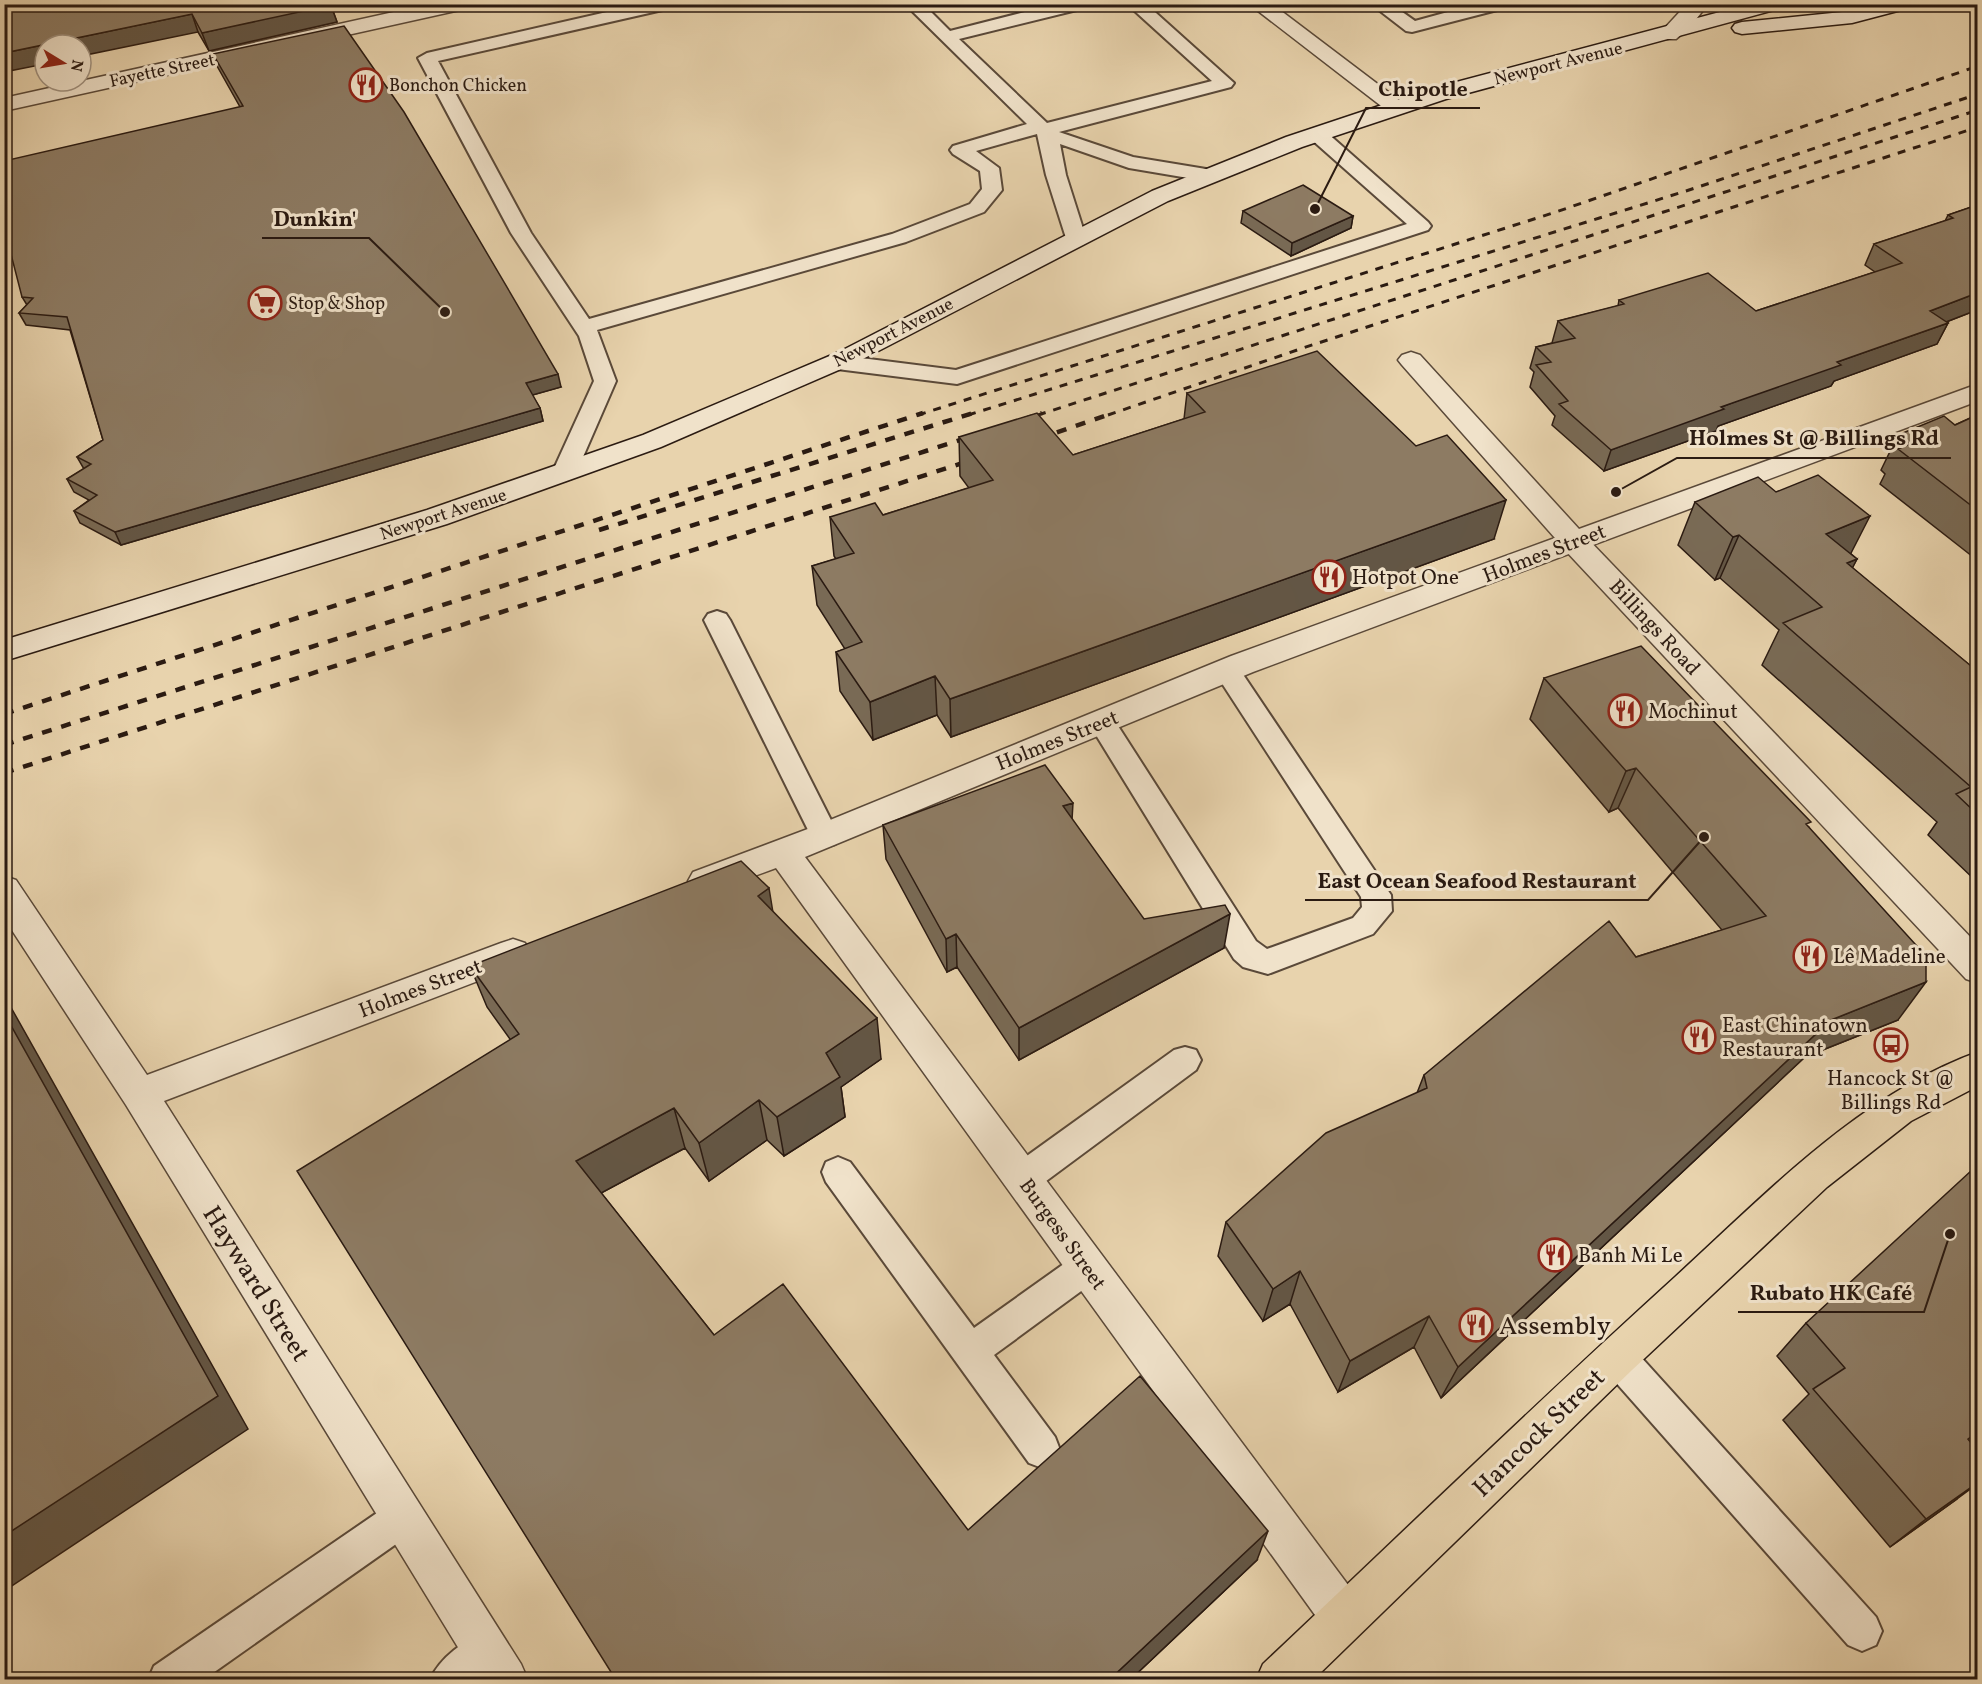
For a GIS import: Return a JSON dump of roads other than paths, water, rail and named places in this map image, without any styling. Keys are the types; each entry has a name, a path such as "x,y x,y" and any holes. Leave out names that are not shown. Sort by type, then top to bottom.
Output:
{"main road":[{"name":"Hancock Street","path":"1279,1680 1617,1357 1814,1175 1898,1110 1977,1068"}],"street":[{"name":"Fayette Street","path":"4,105 460,4"},
{"path":"1259,4 1397,107"},
{"path":"1669,35 1683,23 1698,4"},
{"name":"Newport Avenue","path":"4,651 437,517 652,441 837,362 1160,196 1318,135 1397,107 1514,74 1669,35 1775,4"},
{"path":"1669,35 1812,22 1902,4"},
{"name":"Billings Road","path":"1411,360 1575,542 1977,969"},
{"name":"Holmes Street","path":"672,894 825,836 1227,671 1977,392"},
{"name":"Burgess Street","path":"782,851 1344,1617"},
{"name":"Hayward Street","path":"4,889 139,1094 496,1665"},
{"name":"Holmes Street","path":"139,1094 540,943"}],"lane":[{"path":"564,472 605,381 587,331 521,233 427,58 667,4"},
{"path":"913,4 1043,131 1129,162 1212,176"},
{"path":"946,38 1079,4"},
{"path":"587,331 899,238 977,208 992,190 989,168 960,150 1043,131 1225,83 1136,4"},
{"path":"1379,4 1412,27 1499,4"},
{"path":"1043,131 1076,238"},
{"path":"837,362 957,377 1421,226 1318,135"},
{"path":"717,620 825,836"},
{"path":"1101,722 1245,950 1254,958 1268,962 1363,926 1377,911 1376,895 1227,671"},
{"path":"1022,1179 1185,1060"},
{"path":"838,1172 1042,1450"},
{"path":"970,1352 1087,1267"},
{"path":"1617,1357 1862,1631"},
{"path":"168,1680 403,1517"},
{"path":"450,1680 496,1665"}],"railway":[{"path":"918,415 1556,212 1978,66"},
{"path":"968,415 1686,191 1978,94"},
{"path":"1038,415 1978,110"},
{"path":"1108,415 1303,348 1978,127"},
{"path":"4,714 923,413"},
{"path":"599,530 973,413"},
{"path":"1022,420 1042,413"},
{"path":"1038,439 1113,413"},
{"path":"4,745 976,435"},
{"path":"4,773 975,459"}],"place":[{"name":"Bonchon Chicken","path":"366,85"},
{"name":"Chipotle","path":"1315,209"},
{"name":"Stop & Shop","path":"265,303"},
{"name":"Dunkin'","path":"445,312"},
{"name":"Holmes St @ Billings Rd","path":"1616,492"},
{"name":"Hotpot One","path":"1329,577"},
{"name":"Mochinut","path":"1625,711"},
{"name":"East Ocean Seafood Restaurant","path":"1704,837"},
{"name":"Lê Madeline","path":"1810,956"},
{"name":"East Chinatown Restaurant","path":"1699,1037"},
{"name":"Hancock St @ Billings Rd","path":"1891,1045"},
{"name":"Rubato HK Café","path":"1950,1234"},
{"name":"Banh Mi Le","path":"1555,1255"},
{"name":"Assembly","path":"1476,1325"}]}
